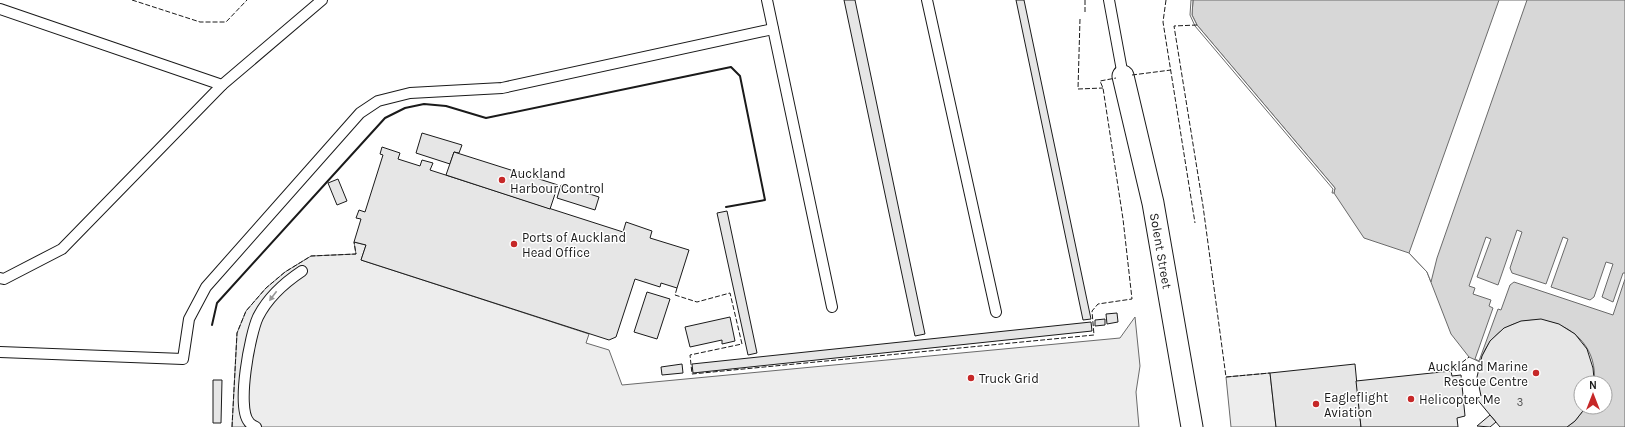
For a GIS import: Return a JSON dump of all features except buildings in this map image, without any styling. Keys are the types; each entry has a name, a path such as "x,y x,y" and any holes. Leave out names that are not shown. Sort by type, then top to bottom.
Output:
{"street":[{"name":"Solent Street","path":"1123,76 1153,203 1184,384 1187,425"}],"lane":[{"path":"0,278 4,279 62,249 222,85 322,0"},
{"path":"768,0 832,307"},
{"path":"927,0 996,312"},
{"path":"1109,0 1123,76"},
{"path":"0,9 222,85"},
{"path":"0,352 182,359 189,319 206,287 360,113 378,101 410,93 502,88 774,29"},
{"path":"256,427 248,422 244,410 245,371 250,344 258,318 275,293 302,271"}],"shaded area":[{"path":"1193,0 1625,0 1625,427 1567,427 1580,415 1613,415 1613,375 1593,375 1592,360 1583,342 1567,329 1548,322 1527,321 1508,327 1491,340 1480,362 1469,357 1451,334 1427,272 1409,253 1364,238 1334,193 1335,188 1197,25 1192,15"},
{"path":"354,242 366,245 361,260 589,334 586,343 609,350 622,385 1120,338 1135,317 1140,366 1136,392 1139,427 232,427 237,333 246,311 266,288 285,272 311,256 356,254"},
{"path":"1270,373 1276,427 1231,427 1226,377"}],"pier":[{"path":"1191,0 1193,0 1192,15 1197,25 1335,188 1334,193 1332,193 1333,189 1195,26 1190,15"},
{"path":"1499,0 1527,0 1437,258 1431,282 1427,272 1409,253"},
{"path":"1517,230 1522,232 1510,268 1512,273 1546,284 1563,237 1568,239 1551,287 1590,300 1594,297 1606,262 1613,264 1602,297 1613,302 1623,273 1625,273 1625,279 1613,315 1514,282 1510,285 1501,310 1498,309 1479,361 1475,359 1493,308 1489,306 1491,300 1473,294 1475,288 1469,286 1486,237 1491,239 1477,277 1498,285"}],"fence":[{"path":"132,0 200,22 226,22 247,0"},
{"path":"1085,0 1085,13"},
{"path":"1166,0 1163,22 1195,223"},
{"path":"1080,19 1078,89 1103,88"},
{"path":"1197,25 1174,26 1203,206 1226,377 1270,373"},
{"path":"1132,75 1171,70"},
{"path":"677,288 675,295 697,302 730,293 742,344 690,355 692,374 1094,335 1092,311 1098,304 1132,299 1123,219 1103,88 1100,81 1116,78"},
{"path":"232,427 237,333 246,311 266,288 285,272 311,256 356,254 354,242"},
{"path":"1451,371 1469,357"}],"wall":[{"path":"212,325 217,303 385,118 405,108 424,104 446,106 486,118 731,67 740,76 765,200 726,207"}],"place":[{"name":"Auckland Harbour Control","path":"502,180"},
{"name":"Ports of Auckland Head Office","path":"514,244"},
{"name":"Auckland Marine Rescue Centre","path":"1536,373"},
{"name":"Truck Grid","path":"971,378"},
{"name":"Helicopter Me","path":"1411,399"},
{"name":"Eagleflight Aviation","path":"1316,404"}]}
